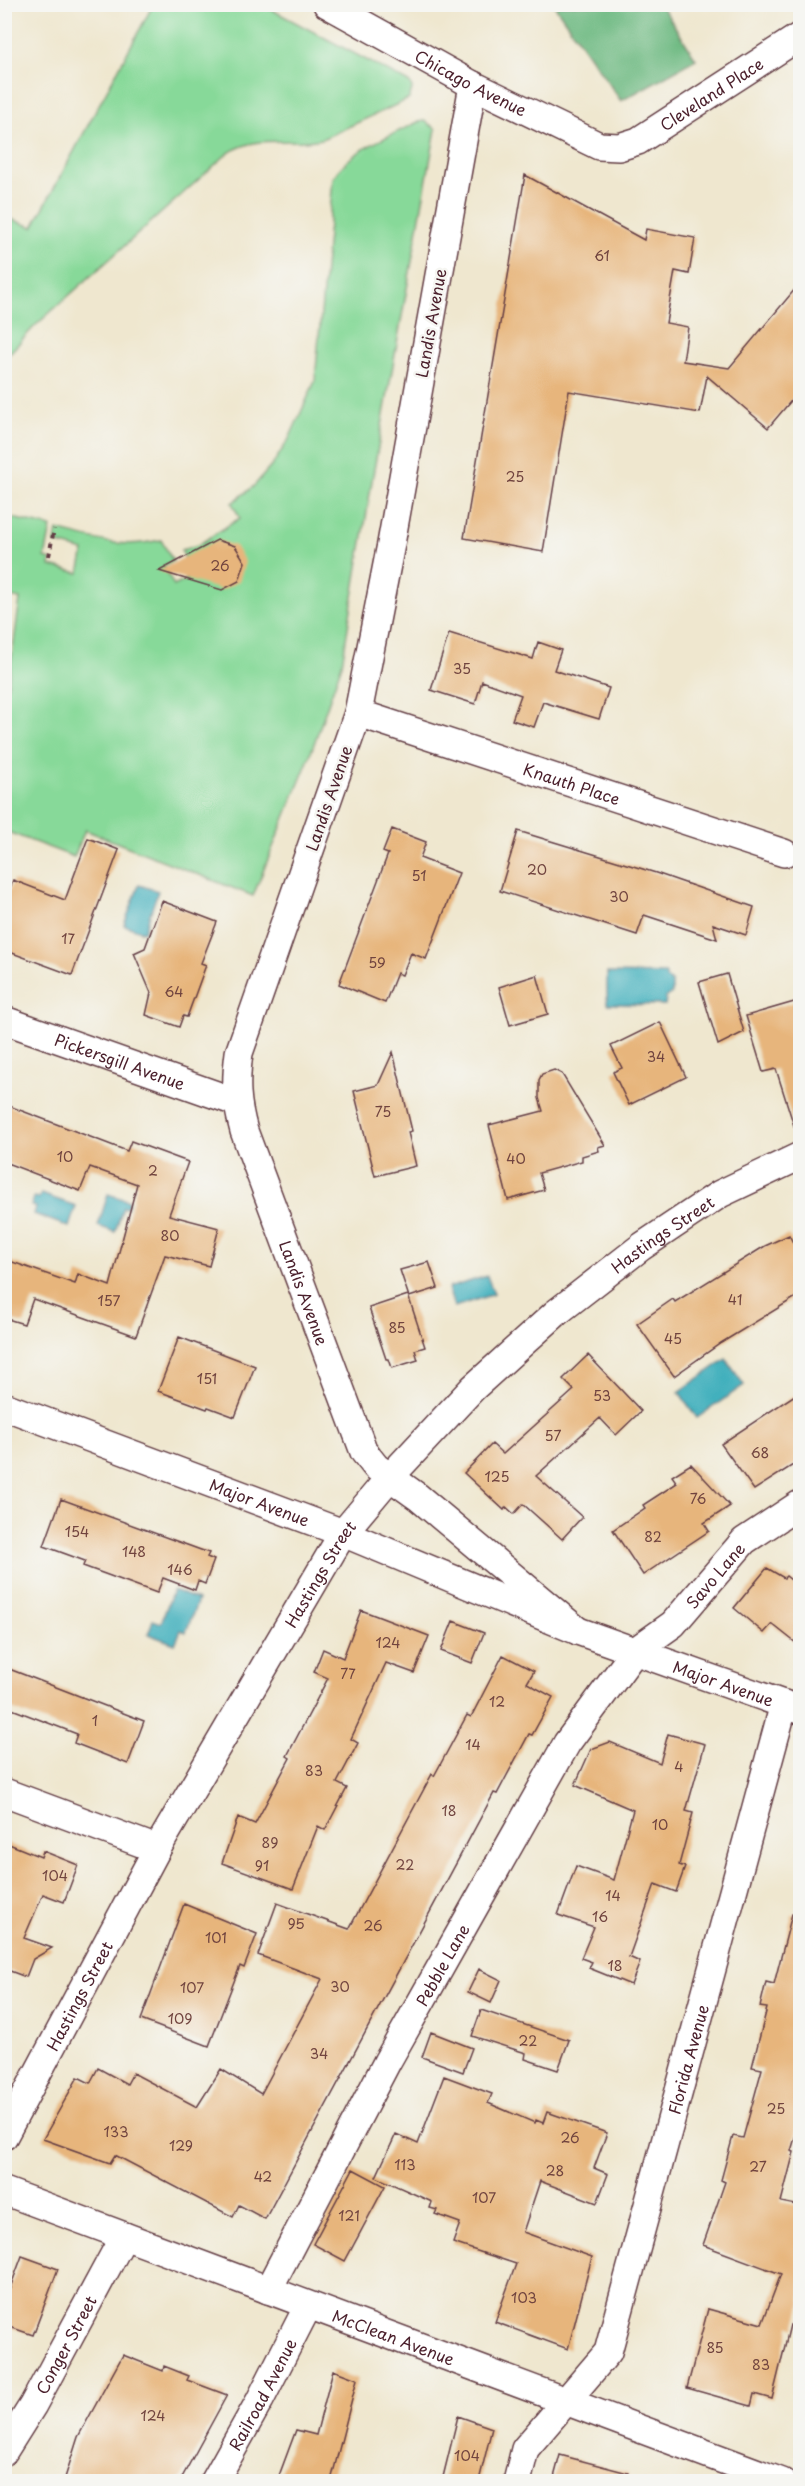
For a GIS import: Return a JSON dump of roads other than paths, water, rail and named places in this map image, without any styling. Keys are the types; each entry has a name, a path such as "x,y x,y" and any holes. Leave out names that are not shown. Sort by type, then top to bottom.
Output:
{"street":[{"name":"Chicago Avenue","path":"327,4 473,85 599,146 619,147"},
{"name":"Cleveland Place","path":"619,147 638,141 801,36"},
{"name":"Landis Avenue","path":"389,1478 375,1467 364,1452 354,1429 244,1131 236,1102 236,1076 239,1053 358,713 391,544 473,85"},
{"name":"Knauth Place","path":"358,713 784,853"},
{"name":"Pickersgill Avenue","path":"4,1020 236,1102"},
{"name":"Hastings Street","path":"4,2136 157,1849 343,1533 389,1478 473,1388 565,1306 641,1247 720,1194 801,1156"},
{"name":"Major Avenue","path":"4,1406 343,1533 578,1631 792,1707"},
{"name":"Major Avenue","path":"389,1478 418,1497 578,1631"},
{"name":"Savo Lane","path":"635,1651 673,1624 744,1541 801,1504"},
{"name":"Pebble Lane","path":"268,2290 387,2062 561,1753 635,1651"},
{"name":"Florida Avenue","path":"517,2481 525,2449 608,2352 792,1707"},
{"path":"4,1792 157,1849"},
{"name":"McClean Avenue","path":"4,2191 782,2481"},
{"name":"Conger Street","path":"4,2451 33,2405 124,2236"},
{"name":"Railroad Avenue","path":"214,2481 260,2400 308,2306"}],"water":[{"path":"139,885 158,891 144,932 124,925"},
{"path":"607,973 666,974 666,978 672,983 672,993 666,998 665,1005 607,1004"},
{"path":"41,1194 76,1206 69,1227 34,1214 36,1207 31,1206 34,1197 39,1198"},
{"path":"108,1194 129,1201 127,1208 123,1207 115,1232 98,1226"},
{"path":"487,1276 494,1294 454,1307 448,1288"},
{"path":"726,1359 744,1385 697,1418 679,1392"},
{"path":"173,1590 198,1600 186,1632 181,1630 175,1644 148,1634 153,1620 161,1623"}]}
